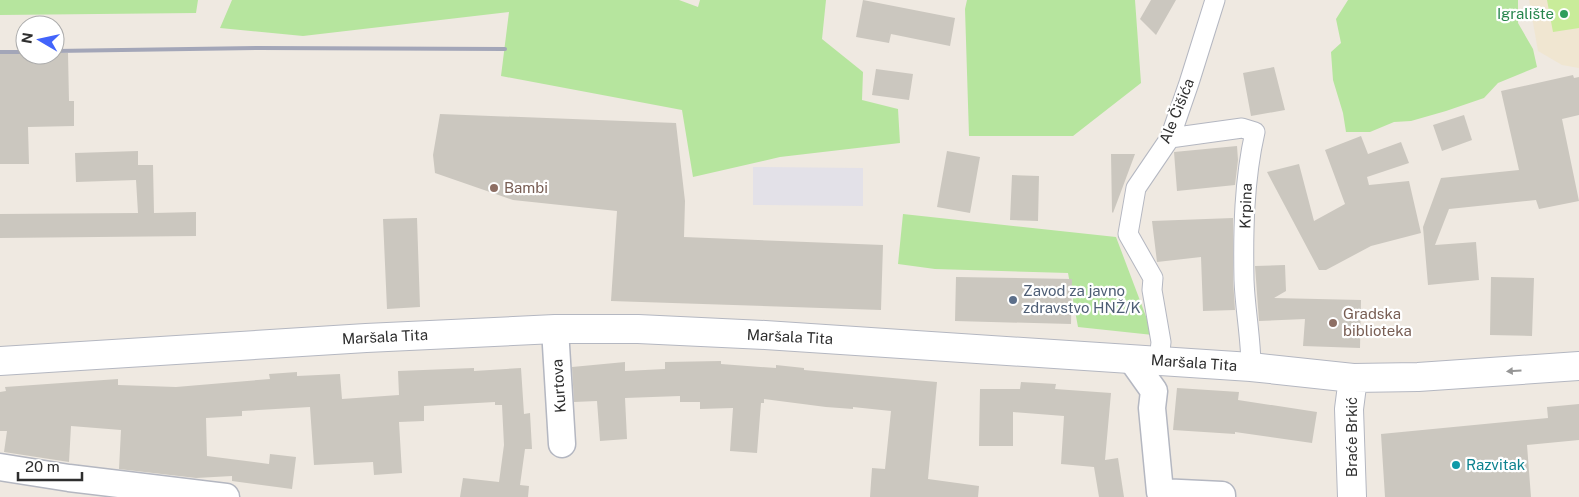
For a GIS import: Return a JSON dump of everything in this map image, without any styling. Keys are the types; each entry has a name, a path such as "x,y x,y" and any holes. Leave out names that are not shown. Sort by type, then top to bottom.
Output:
{"street":[{"name":"Ale Čišića","path":"1159,361 1161,342 1152,290 1153,278 1128,234 1136,188 1170,138 1215,0"},
{"name":"Krpina","path":"1170,138 1242,128 1256,132 1250,154 1246,190 1244,281 1251,348 1251,367"},
{"name":"Maršala Tita","path":"0,361 366,338 555,329 638,329 765,335 1251,367 1354,378 1418,377 1579,366"},
{"name":"Kurtova","path":"555,329 562,444"},
{"path":"1132,360 1154,391 1152,408 1160,492 1222,495 1222,497"},
{"name":"Braće Brkić","path":"1352,497 1349,409 1354,378"},
{"path":"0,467 84,489 226,497"}],"shaded area":[{"path":"1529,0 1579,0 1579,68 1562,65 1538,51"},
{"path":"753,167 863,168 863,206 753,205"}],"green space":[{"path":"0,0 198,0 196,13 0,15"},
{"path":"232,0 679,0 698,7 700,0 826,0 822,39 863,72 862,100 898,109 900,143 780,157 693,177 682,110 501,76 509,12 303,36 220,28"},
{"path":"967,0 1135,0 1141,83 1073,136 969,136 965,9"},
{"path":"1348,0 1518,0 1518,23 1533,49 1537,67 1498,83 1484,98 1446,111 1411,121 1394,122 1370,132 1346,132 1343,113 1333,80 1331,52 1341,43 1336,19"},
{"name":"Igralište","path":"1547,0 1579,0 1579,28 1553,32"},
{"path":"903,214 1116,237 1153,335 1078,327 1068,273 935,269 898,264"}],"building":[{"path":"863,0 955,18 950,46 891,34 889,43 856,37"},
{"path":"1151,0 1176,0 1156,35 1140,19"},
{"path":"15,53 15,65 65,65 65,53 68,53 69,101 74,101 74,126 28,127 29,164 0,164 0,54"},
{"path":"1274,67 1285,110 1251,116 1243,73"},
{"path":"876,69 913,74 909,100 872,95"},
{"path":"1573,75 1574,78 1579,77 1579,115 1562,119 1579,201 1539,209 1536,200 1449,209 1435,245 1476,242 1479,280 1428,285 1423,227 1441,178 1519,170 1501,91"},
{"path":"440,114 676,123 685,201 684,237 883,245 881,310 611,301 617,211 513,200 435,173 433,155"},
{"path":"1464,115 1472,140 1442,151 1433,125"},
{"path":"1361,136 1368,154 1401,142 1409,163 1367,177 1369,185 1409,181 1421,233 1371,246 1326,270 1319,270 1267,172 1299,164 1314,221 1345,204 1325,150"},
{"path":"1237,146 1238,160 1235,185 1177,191 1174,152"},
{"path":"138,151 138,165 153,165 154,213 196,212 196,236 0,238 0,214 138,213 136,180 76,182 75,153"},
{"path":"947,151 980,157 970,213 937,207"},
{"path":"1111,154 1135,154 1113,213 1112,212"},
{"path":"1012,175 1039,176 1038,221 1010,220"},
{"path":"417,218 420,307 387,309 383,219"},
{"path":"1233,218 1235,310 1203,311 1201,257 1157,262 1152,221"},
{"path":"1285,265 1286,291 1274,298 1361,300 1360,348 1303,346 1305,319 1259,321 1255,266"},
{"name":"Zavod za javno zdravstvo HNŽ/K","path":"956,277 1072,279 1071,324 955,321"},
{"path":"1491,277 1534,278 1532,336 1490,335"},
{"path":"721,361 721,364 776,368 776,365 804,368 804,370 937,382 928,479 979,486 978,497 870,497 872,468 885,469 891,411 853,407 853,409 826,407 764,399 764,403 761,403 757,453 730,451 733,408 700,409 700,402 680,402 680,396 625,398 627,439 600,441 597,401 574,402 572,367 625,362 625,371 665,369 665,362"},
{"path":"474,368 474,371 521,368 524,414 530,413 532,449 525,449 520,485 529,486 528,497 460,497 463,478 499,482 504,445 502,405 495,405 495,402 424,406 424,421 399,422 402,473 374,475 373,462 314,465 310,407 242,411 242,416 206,418 207,456 269,464 270,454 296,457 292,489 232,481 232,476 196,478 119,469 121,430 71,426 69,462 4,452 7,431 0,431 0,392 6,391 5,387 118,379 118,385 176,387 270,379 269,374 297,372 297,376 340,374 342,399 399,395 398,371"},
{"path":"1021,382 1056,384 1055,389 1111,393 1105,460 1118,458 1124,497 1099,497 1094,467 1061,464 1064,416 1013,412 1013,446 979,446 980,389 1020,389"},
{"path":"1177,388 1239,392 1238,400 1317,412 1312,443 1235,432 1235,434 1173,430"},
{"name":"Razvitak","path":"1579,404 1579,440 1527,445 1531,497 1385,497 1381,434 1548,418 1547,407"}],"railway":[{"path":"65,51 259,48 505,49"},
{"path":"0,52 15,52"}],"place":[{"name":"Igralište","path":"1564,14"},
{"name":"Bambi","path":"494,188"},
{"name":"Zavod za javno zdravstvo HNŽ/K","path":"1013,300"},
{"name":"Gradska biblioteka","path":"1333,323"},
{"name":"Razvitak","path":"1456,465"}]}
